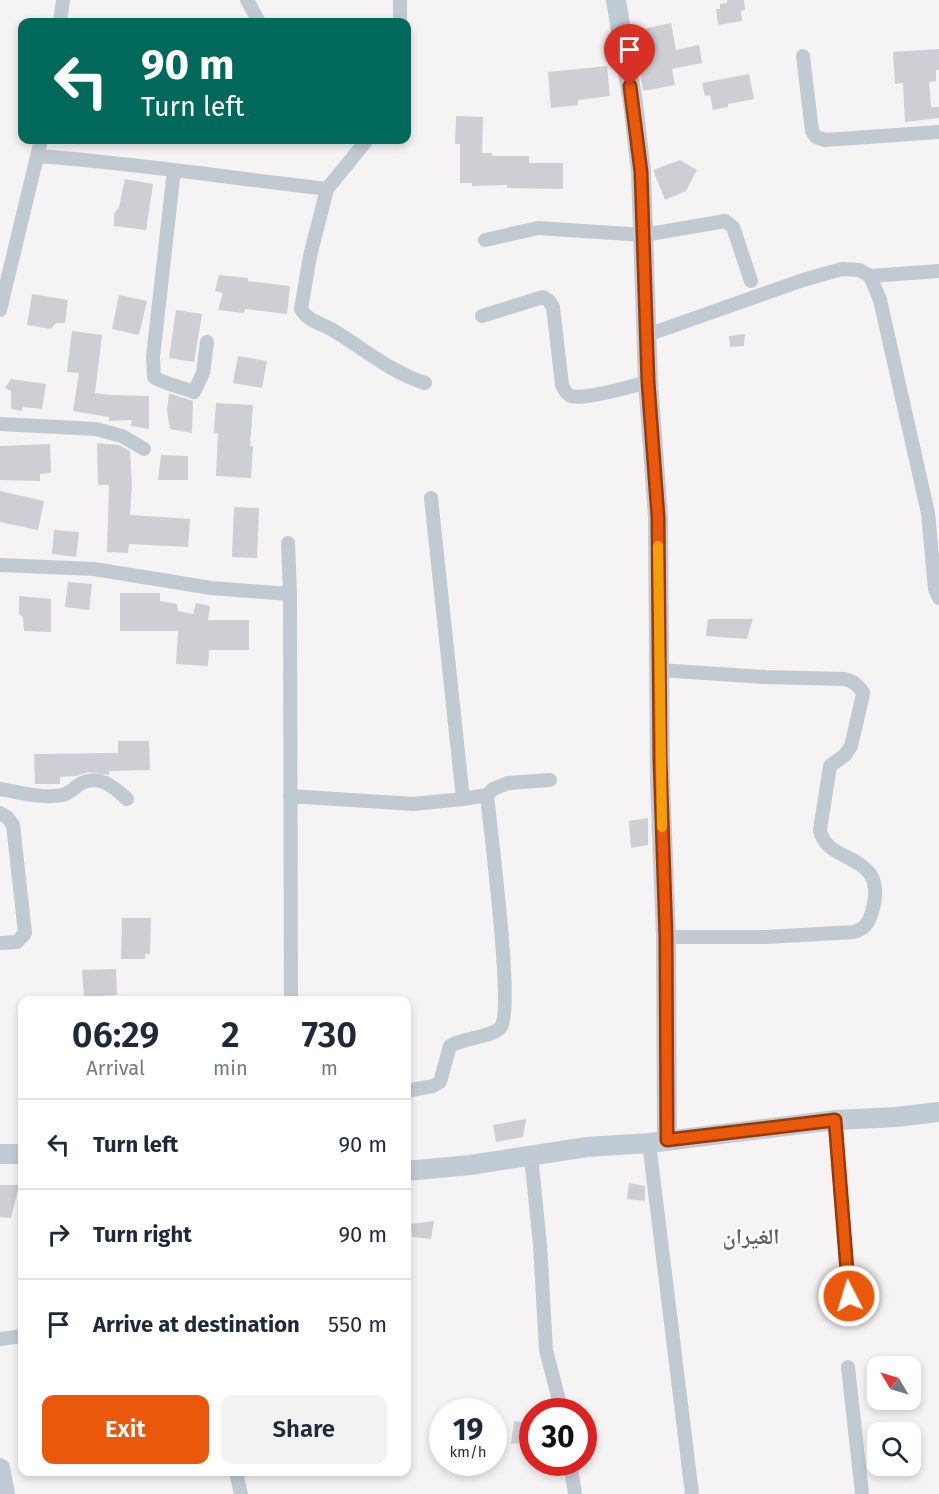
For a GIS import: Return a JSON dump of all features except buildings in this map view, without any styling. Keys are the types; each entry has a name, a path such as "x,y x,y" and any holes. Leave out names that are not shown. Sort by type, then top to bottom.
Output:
{"street":[{"path":"61,18 63,0"},
{"path":"247,0 257,18"},
{"path":"400,0 400,18"},
{"path":"616,0 633,103 641,172 648,382 658,517 659,670 666,937 658,1141 692,1494"},
{"path":"803,57 812,131 816,137 825,140 939,132"},
{"path":"0,310 40,144"},
{"path":"364,144 327,189 310,256 301,309 305,317 333,330 365,353 403,375 425,383"},
{"path":"38,156 104,161 327,189"},
{"path":"174,170 153,357 154,377 158,381 175,384 194,392 203,373 207,342"},
{"path":"485,240 538,228 644,235 728,222 733,227 751,281"},
{"path":"647,335 803,280 842,269 859,270 870,276 939,271"},
{"path":"870,276 880,300 920,472 928,513 935,589 939,598"},
{"path":"482,316 543,297 549,301 553,307 562,385 565,392 573,397 594,395 648,382"},
{"path":"0,424 96,429 122,436 144,449"},
{"path":"431,498 463,799"},
{"path":"288,543 291,996"},
{"path":"0,565 94,569 211,588 290,594"},
{"path":"659,670 853,681 863,692 862,699 851,746 845,755 830,766 819,830 829,846 869,871 875,884 873,908 868,922 854,932 766,937 666,937"},
{"path":"0,789 61,796 88,780 97,780 107,782 127,799"},
{"path":"290,796 413,804 487,795 493,789 508,783 550,780"},
{"path":"411,1089 433,1086 440,1082 450,1046 497,1030 504,1020 504,958 487,795"},
{"path":"0,813 7,817 13,825 25,933 17,942 0,943"},
{"path":"411,1170 587,1147 835,1120 939,1112"},
{"path":"835,1120 849,1296"},
{"path":"0,1154 18,1154"},
{"path":"531,1156 540,1245 546,1350 558,1398"},
{"path":"0,1339 18,1337"},
{"path":"848,1367 862,1494"},
{"path":"0,1468 5,1494"},
{"path":"237,1476 241,1494"},
{"path":"572,1476 575,1494"}],"slow traffic":[{"path":"658,546 662,827"}],"district":[{"name":"الغيران","path":"751,1236"}],"route":[{"path":"630,86 641,172 648,382 658,517 660,760 666,937 667,1140 835,1120 849,1296"}]}
